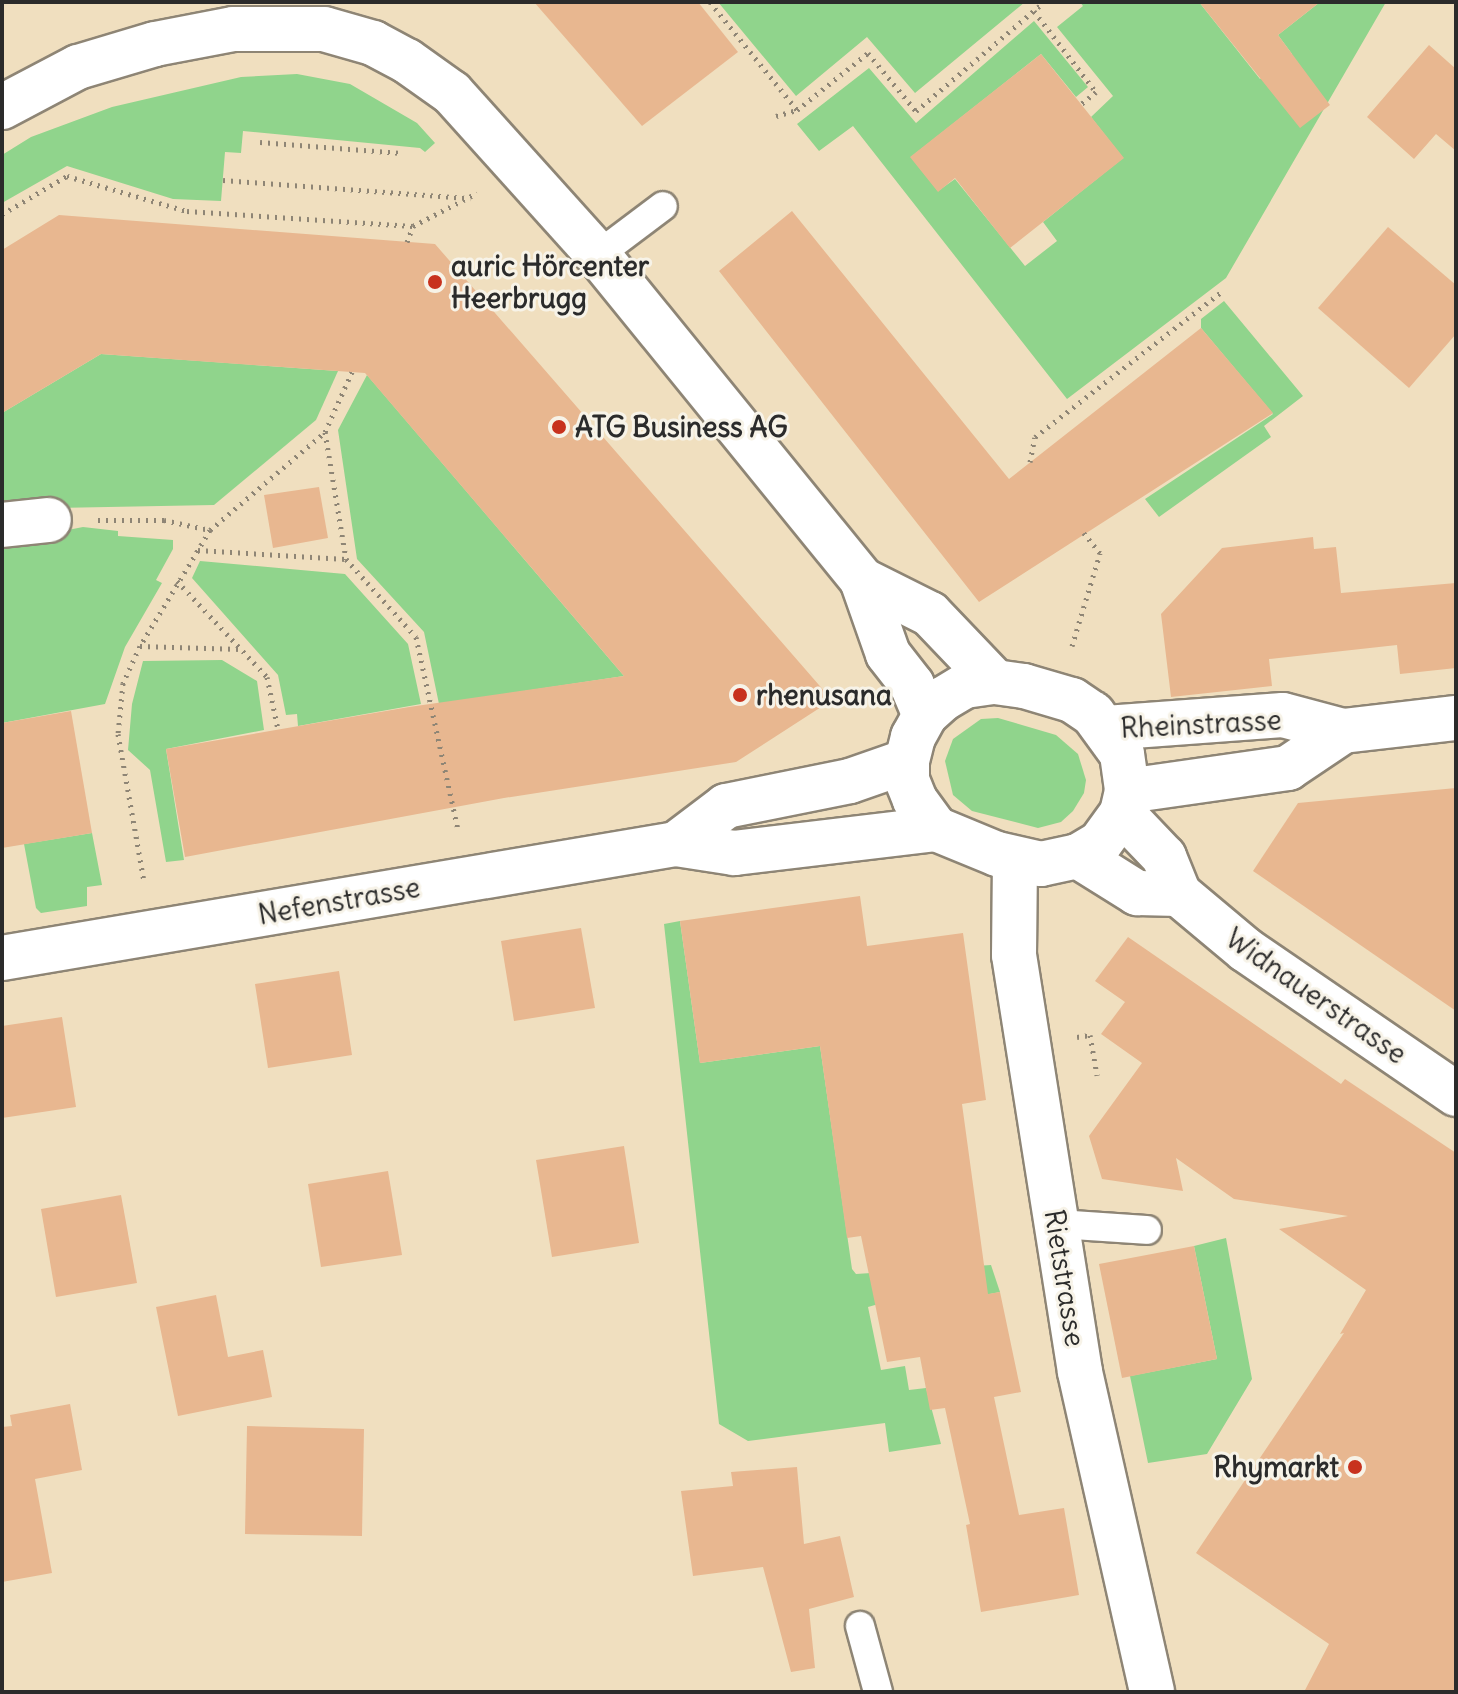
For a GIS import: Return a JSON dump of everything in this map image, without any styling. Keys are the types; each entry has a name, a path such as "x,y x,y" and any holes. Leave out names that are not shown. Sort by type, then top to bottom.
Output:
{"street":[{"path":"2,107 78,67 155,44 326,16 407,61 452,93 598,255 862,580 888,654 912,685 925,715"},
{"path":"2,525 49,520"},
{"path":"862,580 930,614 995,682"},
{"path":"995,682 1024,686 1072,700 1093,714 1106,728 1122,754 1125,802 1100,843 1078,856 1041,864 1015,860 936,829 915,800 907,780 907,761 913,737 925,715 965,686 995,682"},
{"name":"Rheinstrasse","path":"1106,728 1283,715 1343,731 1456,718"},
{"name":"Rheinstrasse","path":"1125,802 1288,768 1343,731"},
{"name":"Nefenstrasse","path":"676,844 726,806 850,781 907,761"},
{"name":"Widnauerstrasse","path":"1125,802 1164,857 1179,894 1246,950 1456,1094"},
{"name":"Nefenstrasse","path":"2,958 676,844 734,853 936,829"},
{"path":"1078,856 1137,893 1179,894"},
{"name":"Rietstrasse","path":"1015,860 1014,955 1080,1372 1152,1692"}],"lane":[{"path":"598,255 663,206"},
{"path":"1057,1224 1147,1230"},
{"path":"860,1626 878,1692"}],"path":[{"path":"710,2 797,110"},
{"path":"776,116 797,110 868,53 916,111 1044,2"},
{"path":"1034,11 1096,92 1081,104"},
{"path":"260,142 402,153"},
{"path":"2,214 67,176 187,211 413,226 471,198 223,180"},
{"path":"407,242 413,226"},
{"path":"1030,462 1035,437 1221,292"},
{"path":"145,889 118,734 123,683 140,646 210,530 325,432 352,372"},
{"path":"325,432 346,559 416,637 459,836"},
{"path":"49,520 164,520 210,530"},
{"path":"1072,646 1100,553 1084,533"},
{"path":"198,550 346,559"},
{"path":"177,581 267,677 278,729"},
{"path":"140,646 241,649"}],"green space":[{"path":"718,2 1025,2 915,93 867,37 796,96"},
{"path":"1080,2 1199,2 1260,79 1292,54 1278,35 1320,2 1386,2 1226,278 1067,399 853,126 819,151 797,124 869,68 916,123 1034,21 1088,87 1076,97 1041,54 911,157 938,191 955,179 1025,266 1057,241 1043,222 1123,158 1091,117 1113,96 1057,27 1083,6"},
{"path":"297,74 350,84 417,123 435,143 425,152 420,148 243,131 241,153 225,152 221,201 173,199 67,166 2,203 2,155 31,137 112,107 241,77"},
{"path":"1224,301 1303,396 1264,426 1271,437 1159,517 1145,499 1273,414 1201,328 1201,319"},
{"path":"101,354 338,371 316,420 214,505 2,509 2,413"},
{"path":"367,375 624,676 439,704 424,632 357,559 338,430"},
{"path":"83,527 118,531 118,536 173,540 173,549 156,580 162,583 125,647 105,704 2,723 2,543"},
{"path":"200,561 345,574 408,644 421,704 298,726 297,714 286,715 278,675 192,578"},
{"path":"222,660 257,681 264,730 166,749 184,860 166,862 150,770 128,750 132,704 143,661"},
{"path":"998,718 1056,735 1078,754 1086,780 1084,793 1073,811 1061,822 1038,828 972,811 953,795 945,761 953,739 981,719"},
{"path":"92,833 102,885 87,887 87,906 41,913 36,908 24,844"},
{"path":"680,921 700,1063 820,1046 852,1269 856,1274 991,1265 1000,1292 884,1315 882,1303 868,1307 881,1370 905,1366 909,1390 926,1388 941,1444 889,1452 885,1423 748,1441 719,1424 664,924"},
{"path":"1226,1238 1252,1379 1207,1454 1148,1463 1130,1376 1217,1359 1194,1246"}],"building":[{"path":"534,2 698,2 738,52 642,126"},
{"path":"1199,2 1320,2 1278,35 1330,105 1300,128"},
{"path":"1429,45 1456,69 1456,151 1436,134 1414,159 1367,117"},
{"path":"1041,54 1124,158 1010,248 955,178 938,192 910,157"},
{"path":"792,211 1009,479 1201,328 1273,413 979,602 719,271"},
{"path":"59,215 435,244 832,700 736,762 504,798 185,857 166,749 409,707 624,676 365,373 101,354 2,413 2,250"},
{"path":"1388,227 1456,285 1456,334 1409,388 1318,308"},
{"path":"319,487 328,538 273,548 264,495"},
{"path":"1313,537 1314,549 1336,547 1341,593 1456,583 1456,668 1400,674 1397,645 1269,659 1272,686 1171,697 1161,614 1222,548"},
{"path":"71,711 92,833 2,848 2,723"},
{"path":"1456,788 1456,1011 1253,871 1298,803"},
{"path":"860,896 867,946 963,933 986,1100 962,1104 988,1294 1000,1292 1021,1392 994,1397 1019,1515 1064,1508 1079,1595 981,1612 966,1525 970,1524 945,1408 930,1410 920,1357 887,1362 861,1236 847,1238 820,1046 700,1063 680,921"},
{"path":"581,928 595,1008 514,1021 501,941"},
{"name":"Rhymarkt","path":"1128,937 1341,1084 1345,1079 1456,1153 1456,1692 1304,1692 1329,1644 1196,1553 1344,1333 1340,1334 1366,1290 1279,1229 1348,1216 1234,1199 1176,1158 1183,1191 1102,1179 1089,1136 1142,1063 1101,1034 1125,1002 1095,981"},
{"path":"339,971 352,1055 268,1068 255,984"},
{"path":"62,1017 76,1107 2,1118 2,1026"},
{"path":"624,1146 639,1243 552,1257 536,1160"},
{"path":"388,1171 402,1255 321,1267 308,1184"},
{"path":"121,1195 137,1283 56,1297 41,1209"},
{"path":"1194,1246 1217,1359 1122,1378 1099,1264"},
{"path":"216,1295 228,1357 263,1350 272,1397 178,1416 156,1307"},
{"path":"70,1404 82,1470 35,1479 52,1573 2,1582 2,1427 12,1426 10,1415"},
{"path":"247,1426 364,1429 362,1536 245,1534"},
{"path":"797,1467 804,1544 840,1536 854,1597 809,1609 815,1668 791,1672 763,1567 693,1576 681,1491 733,1486 731,1472"}],"place":[{"name":"auric Hörcenter Heerbrugg","path":"435,282"},
{"name":"ATG Business AG","path":"559,427"},
{"name":"rhenusana","path":"740,695"},
{"name":"Rhymarkt","path":"1355,1467"}]}
